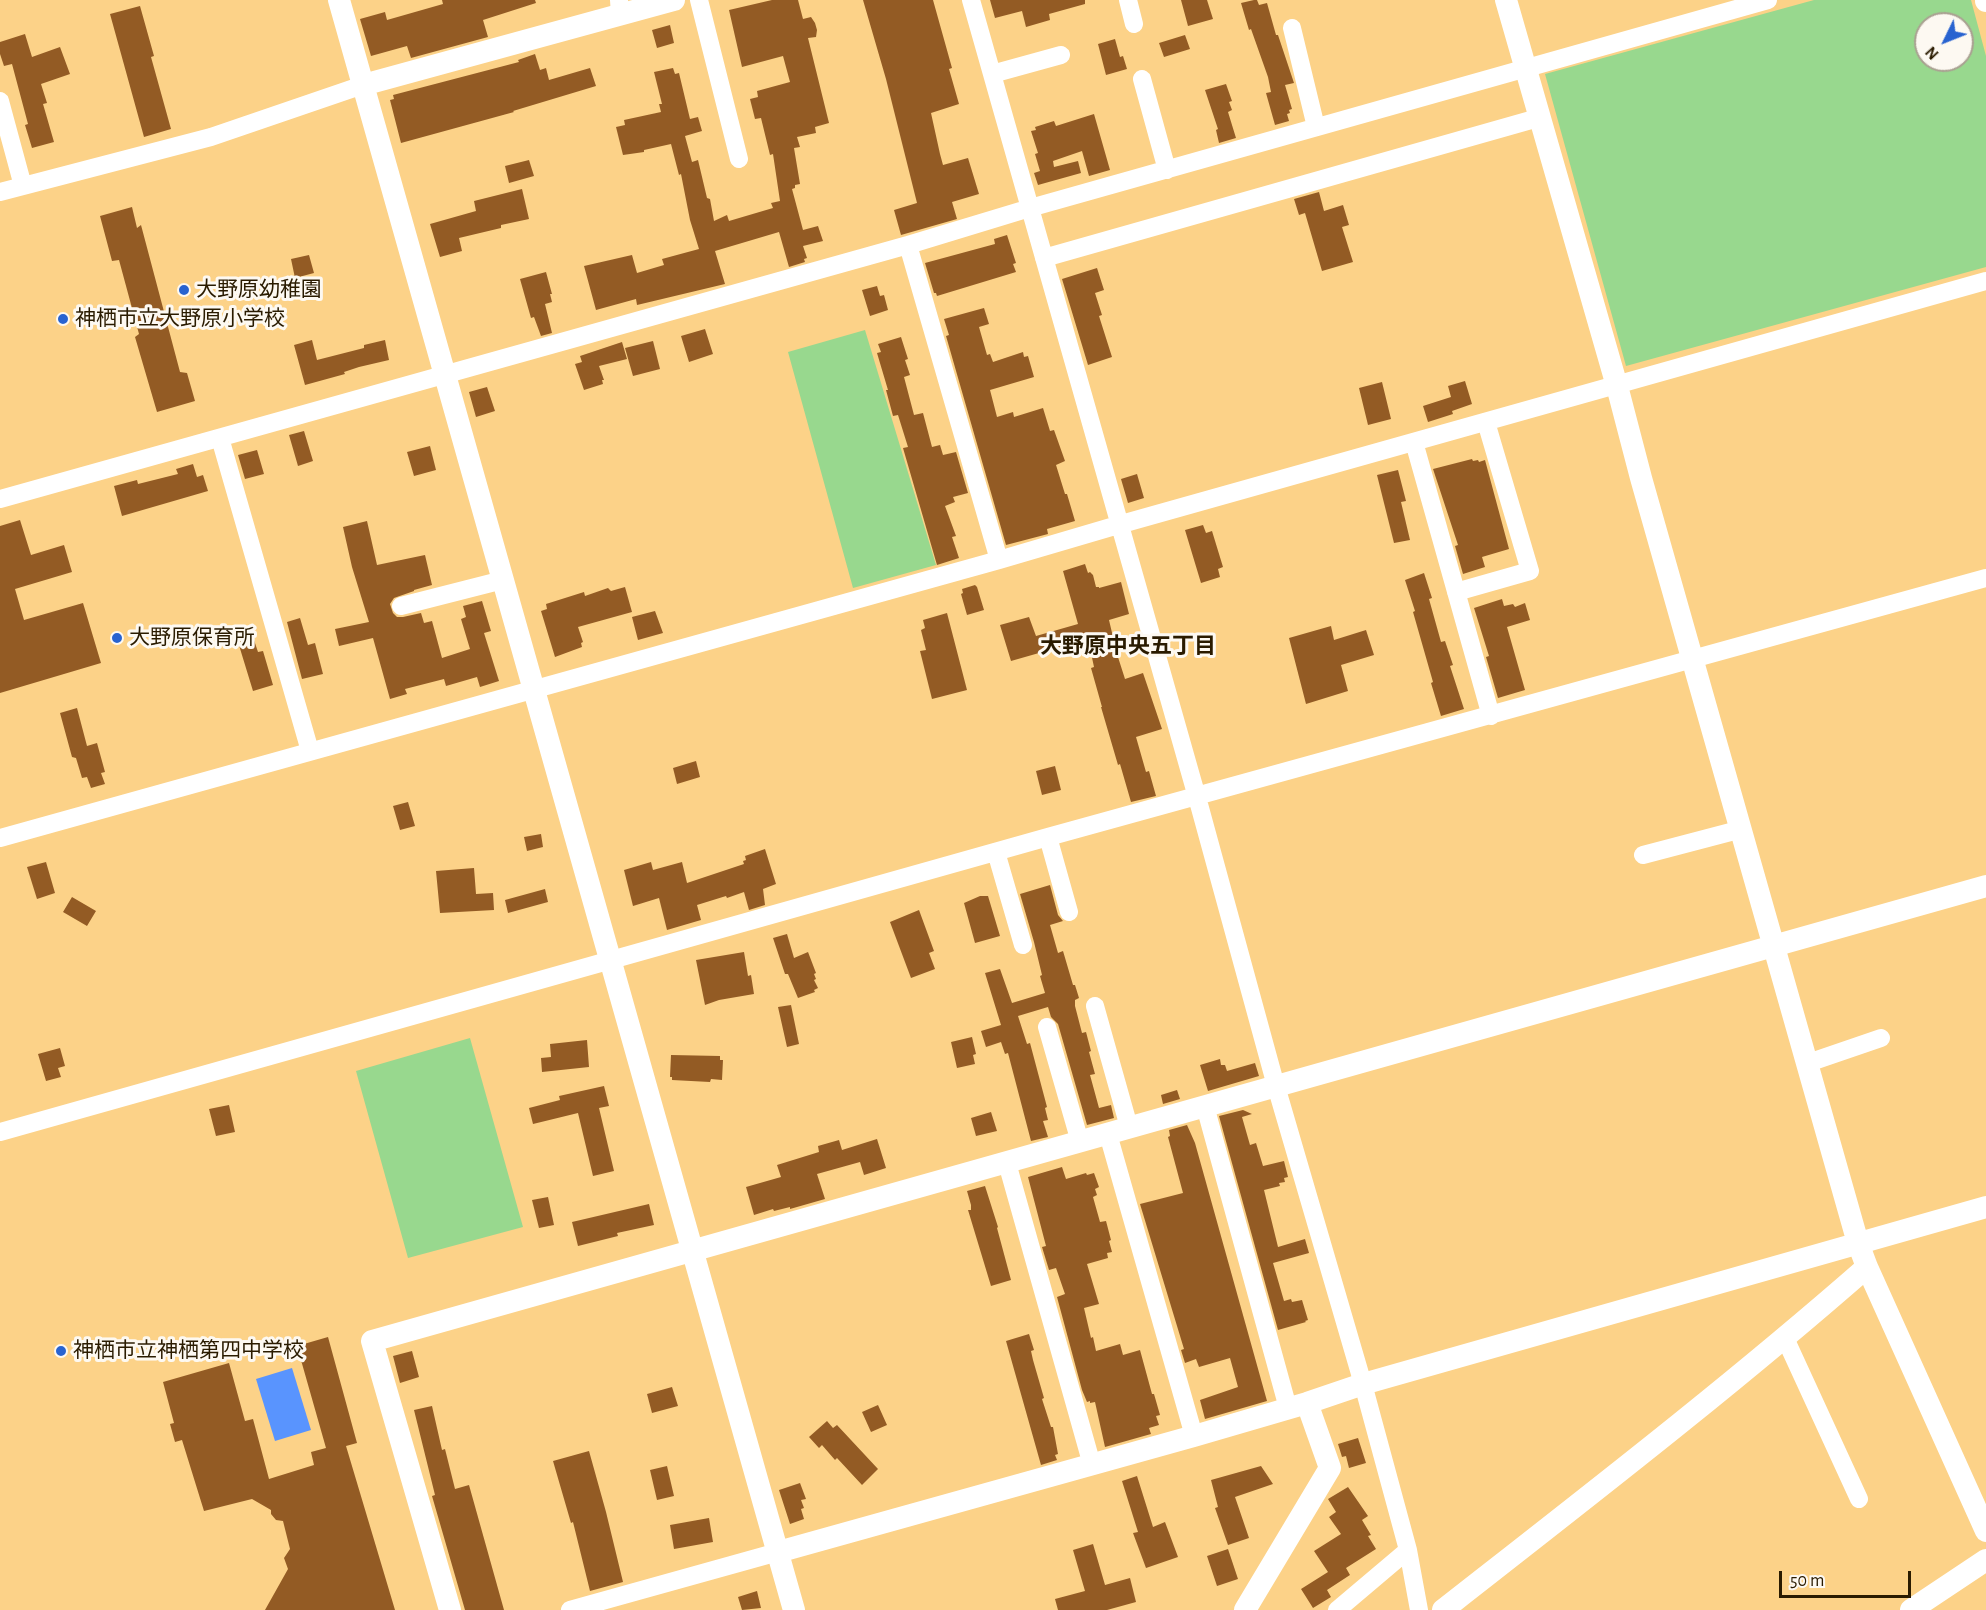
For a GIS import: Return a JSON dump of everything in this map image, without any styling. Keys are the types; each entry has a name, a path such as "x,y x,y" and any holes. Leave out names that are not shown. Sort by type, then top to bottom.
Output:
{"street":[{"path":"339,0 794,1610"},
{"path":"0,192 211,137 363,85 619,8 674,0"},
{"path":"699,0 739,159"},
{"path":"971,0 1197,797 1276,1086 1363,1384 1408,1550 1419,1610"},
{"path":"1128,0 1134,24"},
{"path":"1506,0 1858,1243 1986,1531"},
{"path":"0,499 908,245 1030,208 1768,0"},
{"path":"1292,28 1316,127"},
{"path":"992,74 1061,55"},
{"path":"1142,79 1167,170"},
{"path":"0,101 23,186"},
{"path":"1044,258 1538,118"},
{"path":"908,245 999,560"},
{"path":"0,838 999,560 1986,281"},
{"path":"1456,592 1530,571 1486,422"},
{"path":"220,438 310,751"},
{"path":"1414,442 1491,716"},
{"path":"0,1132 1048,837 1986,578"},
{"path":"400,606 503,580"},
{"path":"1643,855 1742,829"},
{"path":"1048,837 1069,912"},
{"path":"996,852 1023,945"},
{"path":"450,1610 372,1341 1986,886"},
{"path":"1095,1006 1119,1130 1194,1436"},
{"path":"1047,1027 1080,1142"},
{"path":"1808,1063 1881,1038"},
{"path":"1205,1106 1298,1406 1330,1468 1245,1610"},
{"path":"1007,1163 1092,1465"},
{"path":"570,1610 1194,1436 1298,1406 1363,1384 1986,1207"},
{"path":"1443,1610 1785,1338 1867,1267"},
{"path":"1785,1338 1859,1499"},
{"path":"1337,1610 1408,1550"},
{"path":"1911,1610 1986,1560"}],"green space":[{"path":"1814,0 1971,0 1986,56 1986,267 1626,366 1545,74"},
{"path":"865,330 936,565 853,588 788,352"},
{"path":"470,1038 523,1227 408,1258 356,1071"}],"water":[{"path":"292,1368 311,1430 275,1441 256,1379"}],"building":[{"path":"442,0 535,0 536,3 483,20 488,37 411,58 407,46 371,56 360,19 385,12 387,20 443,4"},
{"path":"772,0 798,0 803,19 811,17 817,30 816,37 808,38 829,123 815,127 816,133 797,137 800,147 794,148 800,184 795,185 792,189 803,230 818,226 823,241 803,246 807,258 804,259 805,262 789,267 779,232 715,251 725,284 637,305 636,299 596,310 584,266 632,255 637,273 664,265 662,259 699,249 690,220 681,174 679,175 671,144 623,155 616,127 625,125 624,120 661,112 659,104 662,104 654,72 673,68 675,74 679,73 690,119 698,117 702,131 685,136 692,162 698,160 714,221 727,215 729,221 773,208 771,203 780,201 773,154 770,155 761,118 755,119 750,99 758,97 757,91 790,82 783,56 742,67 729,10"},
{"path":"863,0 933,0 952,68 949,69 959,104 931,113 940,154 943,165 968,158 979,194 952,202 957,219 901,235 894,210 917,203 886,79"},
{"path":"990,0 1085,0 1085,4 1049,14 1050,20 1026,27 1022,11 995,18"},
{"path":"1181,0 1207,0 1213,19 1188,26"},
{"path":"1257,0 1259,5 1267,3 1294,83 1285,85 1292,109 1287,114 1289,121 1275,125 1266,93 1271,92 1268,77 1241,3"},
{"path":"140,6 171,129 144,137 110,14"},
{"path":"670,25 674,43 657,48 652,30"},
{"path":"25,34 32,57 60,47 70,74 41,84 47,103 43,104 54,142 32,148 12,64 4,66 0,54 0,42"},
{"path":"1185,35 1190,49 1164,57 1159,43"},
{"path":"1115,39 1120,57 1123,56 1127,69 1106,75 1098,44"},
{"path":"535,54 540,70 546,68 549,80 590,68 596,86 514,112 401,143 390,100 394,99 393,95 519,62 518,60"},
{"path":"1226,84 1232,101 1229,102 1232,110 1228,112 1236,138 1219,143 1216,130 1218,129 1205,90"},
{"path":"1094,114 1110,170 1089,176 1082,151 1053,161 1054,167 1078,161 1081,173 1038,185 1034,173 1040,171 1035,154 1038,153 1031,131 1036,130 1035,127 1054,121 1056,126"},
{"path":"529,160 534,176 509,183 505,166"},
{"path":"522,189 529,219 459,238 462,251 440,257 430,224 476,211 474,201"},
{"path":"1319,192 1324,211 1343,205 1349,225 1342,227 1353,262 1322,271 1305,213 1299,215 1294,199"},
{"path":"132,207 137,228 141,225 180,372 187,373 195,401 157,412 135,337 139,334 119,260 112,261 100,216"},
{"path":"1007,235 1016,263 1013,264 1016,272 937,296 934,293 925,263 995,244 994,239"},
{"path":"309,255 314,273 295,278 291,259"},
{"path":"1097,268 1104,290 1095,293 1102,315 1099,316 1112,357 1088,365 1062,279"},
{"path":"546,272 552,302 545,304 552,333 541,336 534,317 531,318 520,279"},
{"path":"877,286 880,296 884,295 888,310 870,316 862,290"},
{"path":"984,308 989,324 979,327 987,355 990,354 993,362 1023,352 1024,357 1028,356 1034,377 990,390 997,417 1013,412 1014,417 1043,408 1050,431 1054,430 1065,461 1056,465 1075,521 1047,529 1048,534 1006,545 946,336 949,335 944,319"},
{"path":"705,329 713,354 689,362 681,336"},
{"path":"901,337 910,375 904,377 914,415 923,413 932,447 940,445 943,455 956,452 968,493 953,497 955,502 945,506 956,536 952,537 959,558 937,565 903,448 908,447 898,415 893,416 877,353 881,352 878,344"},
{"path":"312,340 317,360 385,340 389,360 359,367 344,372 345,374 305,385 294,345"},
{"path":"653,341 660,369 633,376 625,348"},
{"path":"622,342 627,359 599,366 604,380 602,380 603,384 584,390 575,364 582,362 580,356"},
{"path":"1465,381 1472,404 1452,411 1453,414 1428,422 1423,406 1451,397 1448,386"},
{"path":"1382,382 1391,419 1368,425 1359,388"},
{"path":"487,387 495,411 476,417 469,392"},
{"path":"304,431 313,461 298,466 289,435"},
{"path":"430,446 436,470 414,476 407,452"},
{"path":"257,450 264,474 245,479 238,455"},
{"path":"1472,459 1479,462 1485,460 1509,549 1482,557 1485,567 1463,574 1455,546 1458,545 1433,469"},
{"path":"193,464 197,477 203,475 208,491 122,516 114,486 137,480 138,484 178,474 176,469"},
{"path":"1398,470 1406,501 1401,502 1410,540 1394,543 1377,475"},
{"path":"1137,474 1144,498 1128,503 1121,479"},
{"path":"20,520 31,555 64,545 72,572 15,589 24,620 83,603 101,663 0,693 0,526"},
{"path":"367,521 377,565 425,555 432,585 394,598 390,604 393,613 397,617 403,617 421,613 424,623 432,621 442,658 470,649 461,619 466,617 463,606 482,601 491,631 484,633 499,681 480,687 477,677 446,686 444,679 405,689 407,694 390,699 373,638 339,646 335,629 369,622 352,567 343,527"},
{"path":"1203,525 1206,533 1212,531 1223,567 1218,569 1220,577 1201,583 1185,530"},
{"path":"1085,564 1088,573 1093,575 1096,587 1121,582 1129,614 1109,620 1125,679 1143,673 1162,729 1136,737 1156,796 1131,802 1101,707 1091,668 1094,667 1088,639 1011,661 1000,625 1029,617 1036,636 1078,624 1063,571"},
{"path":"1424,573 1441,642 1445,641 1453,665 1450,666 1464,709 1441,716 1405,580"},
{"path":"975,585 984,610 967,615 961,594 962,589"},
{"path":"625,587 632,612 578,627 583,642 582,647 555,657 541,611 547,609 546,604 584,592 585,596 608,588 611,591"},
{"path":"1502,599 1504,606 1513,604 1515,607 1525,603 1530,620 1507,627 1525,690 1498,698 1486,657 1489,656 1474,608"},
{"path":"655,611 663,633 638,640 632,617"},
{"path":"947,613 967,690 932,699 920,651 926,650 921,630 925,628 923,620"},
{"path":"300,618 308,645 315,643 323,674 302,679 287,622"},
{"path":"1331,626 1334,640 1366,630 1374,655 1341,665 1348,691 1306,704 1289,638"},
{"path":"253,637 258,652 263,651 273,685 253,691 238,642"},
{"path":"77,708 87,746 97,743 105,772 101,773 105,784 91,788 87,777 82,778 76,758 72,757 60,713"},
{"path":"696,761 700,777 677,784 673,768"},
{"path":"1055,766 1061,790 1042,795 1036,771"},
{"path":"408,802 415,826 400,830 393,806"},
{"path":"541,834 543,847 527,851 524,837"},
{"path":"765,849 776,884 763,889 765,905 749,910 744,892 727,898 726,896 697,905 701,920 667,930 659,898 633,906 624,870 651,862 653,870 682,862 687,883 744,864 745,856"},
{"path":"46,862 55,893 37,899 27,867"},
{"path":"474,868 476,894 493,893 494,910 440,913 436,871"},
{"path":"1050,885 1058,915 1063,921 1050,925 1058,953 1063,951 1079,998 1075,1000 1075,1006 1082,1033 1086,1032 1091,1051 1089,1052 1095,1074 1090,1075 1099,1108 1111,1105 1114,1118 1087,1125 1058,1024 1051,1017 1048,1007 1018,1016 1027,1044 1030,1043 1047,1107 1045,1108 1048,1120 1043,1121 1048,1137 1031,1141 1008,1053 1005,1054 1001,1042 986,1047 981,1031 1001,1025 985,973 1000,969 1012,1003 1045,993 1034,942 1020,894"},
{"path":"545,889 548,902 508,913 505,900"},
{"path":"980,896 988,896 1000,936 975,943 964,903"},
{"path":"72,897 96,911 87,926 63,912"},
{"path":"919,910 934,951 929,953 935,969 911,978 890,922"},
{"path":"787,934 794,958 808,952 816,973 814,980 818,988 814,990 815,992 798,998 788,974 785,974 773,938"},
{"path":"744,952 754,994 719,1000 705,1005 696,960"},
{"path":"791,1005 799,1044 787,1047 778,1007"},
{"path":"972,1037 976,1054 973,1055 975,1064 957,1068 951,1042"},
{"path":"587,1040 589,1067 542,1072 541,1058 551,1057 550,1044"},
{"path":"60,1048 65,1066 58,1068 61,1077 46,1081 38,1054"},
{"path":"671,1055 720,1056 720,1060 723,1060 722,1080 711,1079 710,1082 672,1080 670,1077"},
{"path":"1220,1059 1221,1065 1225,1065 1227,1071 1255,1063 1259,1076 1208,1091 1200,1065"},
{"path":"604,1086 609,1106 599,1108 614,1171 593,1176 578,1113 533,1124 529,1108 560,1100 559,1096"},
{"path":"1177,1090 1180,1099 1163,1104 1161,1095"},
{"path":"229,1105 235,1132 216,1136 209,1109"},
{"path":"1243,1110 1252,1114 1242,1117 1250,1145 1256,1143 1263,1166 1284,1161 1288,1177 1284,1178 1285,1182 1279,1183 1280,1186 1264,1190 1278,1247 1305,1239 1309,1253 1273,1263 1284,1301 1302,1300 1308,1320 1278,1330 1219,1116"},
{"path":"991,1112 997,1131 976,1136 971,1118"},
{"path":"1187,1125 1195,1143 1267,1401 1205,1419 1200,1400 1238,1387 1230,1358 1199,1367 1196,1359 1185,1363 1181,1350 1184,1349 1140,1204 1183,1193 1168,1137 1170,1136 1169,1130"},
{"path":"877,1139 886,1168 864,1175 860,1162 817,1174 825,1199 790,1209 790,1207 774,1211 773,1209 754,1215 746,1187 781,1177 777,1165 819,1152 818,1146 839,1140 842,1150"},
{"path":"1062,1167 1066,1179 1094,1173 1099,1187 1095,1189 1097,1195 1093,1197 1100,1222 1106,1221 1111,1240 1109,1241 1112,1252 1107,1253 1108,1258 1087,1264 1099,1304 1084,1308 1096,1351 1120,1344 1123,1355 1140,1350 1160,1415 1156,1416 1159,1425 1149,1428 1151,1434 1105,1447 1095,1402 1087,1402 1082,1390 1057,1297 1065,1294 1056,1268 1049,1270 1042,1247 1046,1246 1028,1177"},
{"path":"985,1186 1011,1280 991,1286 968,1210 971,1210 971,1205 967,1191"},
{"path":"548,1197 554,1225 539,1228 532,1200"},
{"path":"649,1204 654,1225 617,1233 618,1236 578,1246 572,1222"},
{"path":"1029,1334 1034,1350 1031,1351 1033,1360 1044,1398 1042,1399 1051,1427 1053,1427 1058,1454 1055,1455 1057,1460 1041,1465 1006,1341"},
{"path":"328,1337 357,1443 346,1446 395,1610 265,1610 288,1569 284,1558 290,1549 283,1521 276,1520 271,1510 252,1499 204,1511 182,1440 175,1442 170,1424 174,1423 163,1382 229,1363 245,1421 253,1419 269,1479 314,1465 311,1452 326,1448 297,1346"},
{"path":"412,1351 419,1377 400,1383 393,1356"},
{"path":"672,1387 678,1406 652,1413 647,1394"},
{"path":"878,1405 887,1425 871,1432 862,1412"},
{"path":"432,1406 442,1450 445,1449 455,1489 469,1485 504,1610 465,1610 432,1496 435,1495 414,1410"},
{"path":"827,1421 833,1428 837,1425 878,1469 862,1485 837,1458 835,1460 822,1445 819,1448 809,1437"},
{"path":"1358,1438 1366,1463 1349,1468 1346,1456 1342,1457 1338,1444"},
{"path":"589,1451 623,1582 590,1591 573,1522 571,1523 553,1461"},
{"path":"667,1466 674,1496 657,1500 650,1470"},
{"path":"1261,1466 1273,1484 1235,1497 1249,1538 1228,1545 1215,1508 1218,1507 1211,1480"},
{"path":"1137,1476 1153,1527 1165,1522 1178,1557 1146,1568 1133,1533 1138,1532 1122,1481"},
{"path":"800,1483 806,1499 801,1500 804,1519 790,1524 779,1490"},
{"path":"1348,1487 1368,1516 1362,1520 1376,1549 1346,1568 1350,1575 1327,1590 1331,1597 1313,1608 1301,1589 1328,1572 1314,1551 1341,1534 1329,1517 1336,1512 1328,1499"},
{"path":"709,1518 713,1542 674,1549 670,1525"},
{"path":"1093,1544 1105,1585 1130,1578 1136,1602 1107,1610 1058,1610 1055,1599 1085,1591 1073,1550"},
{"path":"1228,1549 1238,1579 1217,1586 1207,1556"},
{"path":"757,1591 761,1608 742,1610 738,1597"}],"place":[{"name":"大野原幼稚園","path":"184,290"},
{"name":"神栖市立大野原小学校","path":"63,319"},
{"name":"大野原保育所","path":"117,638"},
{"name":"神栖市立神栖第四中学校","path":"61,1351"}],"district":[{"name":"大野原中央五丁目","path":"1128,646"}]}
